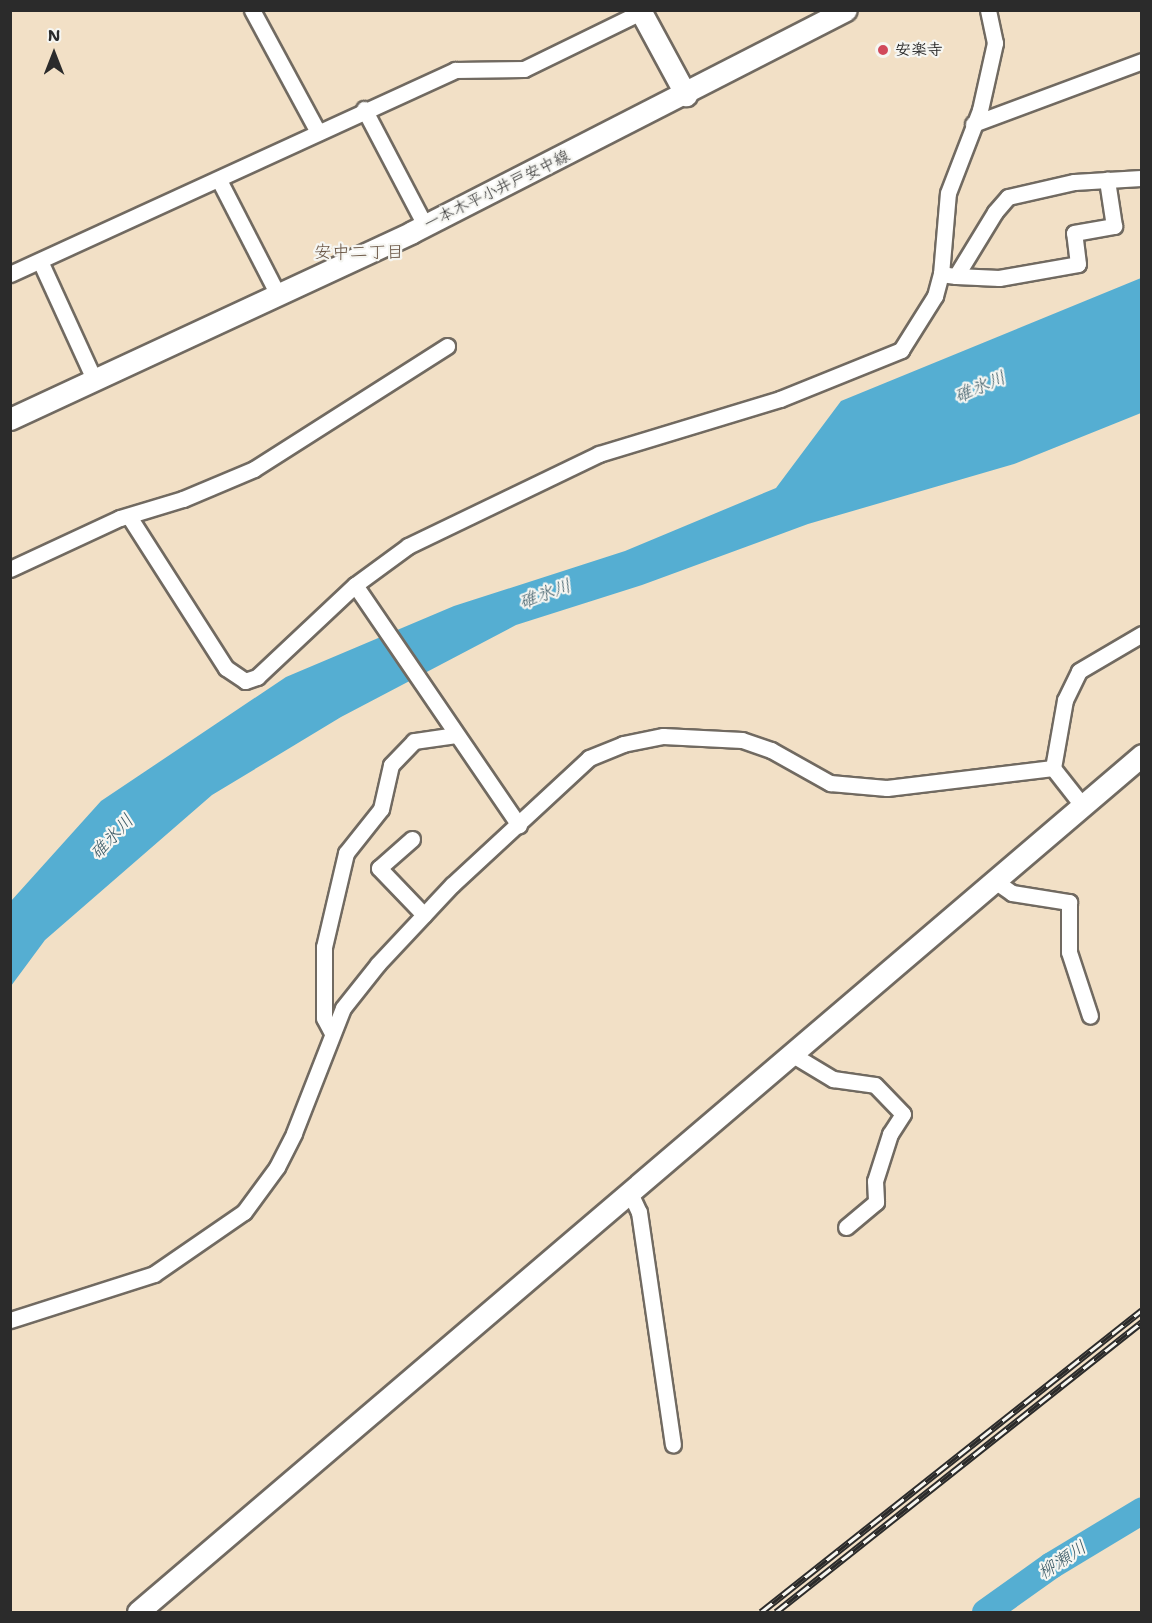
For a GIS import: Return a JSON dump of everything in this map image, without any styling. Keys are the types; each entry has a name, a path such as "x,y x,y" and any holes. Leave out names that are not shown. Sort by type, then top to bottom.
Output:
{"street":[{"path":"252,10 318,132"},
{"name":"一本木平小井戸安中線","path":"10,419 425,225 686,95 846,10"},
{"path":"948,275 948,193 973,124 995,43 988,10"},
{"path":"10,274 455,70 524,69 641,11 686,95"},
{"path":"973,124 1142,61"},
{"path":"364,110 425,225"},
{"path":"130,518 226,668 244,681 257,677 408,546 599,454 780,399 900,350 948,275 1008,197 1074,183 1141,178"},
{"path":"219,180 278,295"},
{"path":"948,275 999,279 1078,264 1074,233 1114,226 1107,180"},
{"path":"40,261 94,379"},
{"path":"10,570 120,518 130,518 254,470 447,346"},
{"path":"358,589 519,825"},
{"path":"1082,805 1053,768 1065,700 1079,671 1142,634"},
{"path":"332,1033 324,1018 324,947 346,853 381,809 391,765 414,741 453,731"},
{"path":"10,1320 154,1274 244,1212 277,1167 343,1008 424,915 589,758 623,744 663,736 742,740 771,750 830,783 887,788 1053,768"},
{"path":"138,1612 1142,755"},
{"path":"412,839 379,868 424,915"},
{"path":"995,881 1012,893 1069,902 1068,952 1090,1016"},
{"path":"793,1055 833,1078 875,1085 903,1114 890,1134 875,1181 876,1202 846,1227"},
{"path":"630,1193 639,1212 673,1445"}],"water":[{"name":"碓氷川","path":"1141,278 1141,413 1014,464 808,524 642,585 516,625 341,717 212,795 45,940 11,986 11,901 101,801 286,677 454,606 625,551 776,488 841,401"}],"waterway":[{"name":"柳瀬川","path":"985,1612 1051,1565 1142,1510"}],"railway":[{"path":"761,1612 1142,1310"},
{"path":"776,1612 1142,1322"}],"place":[{"name":"安楽寺","path":"883,50"}],"district":[{"name":"安中二丁目","path":"359,252"}]}
